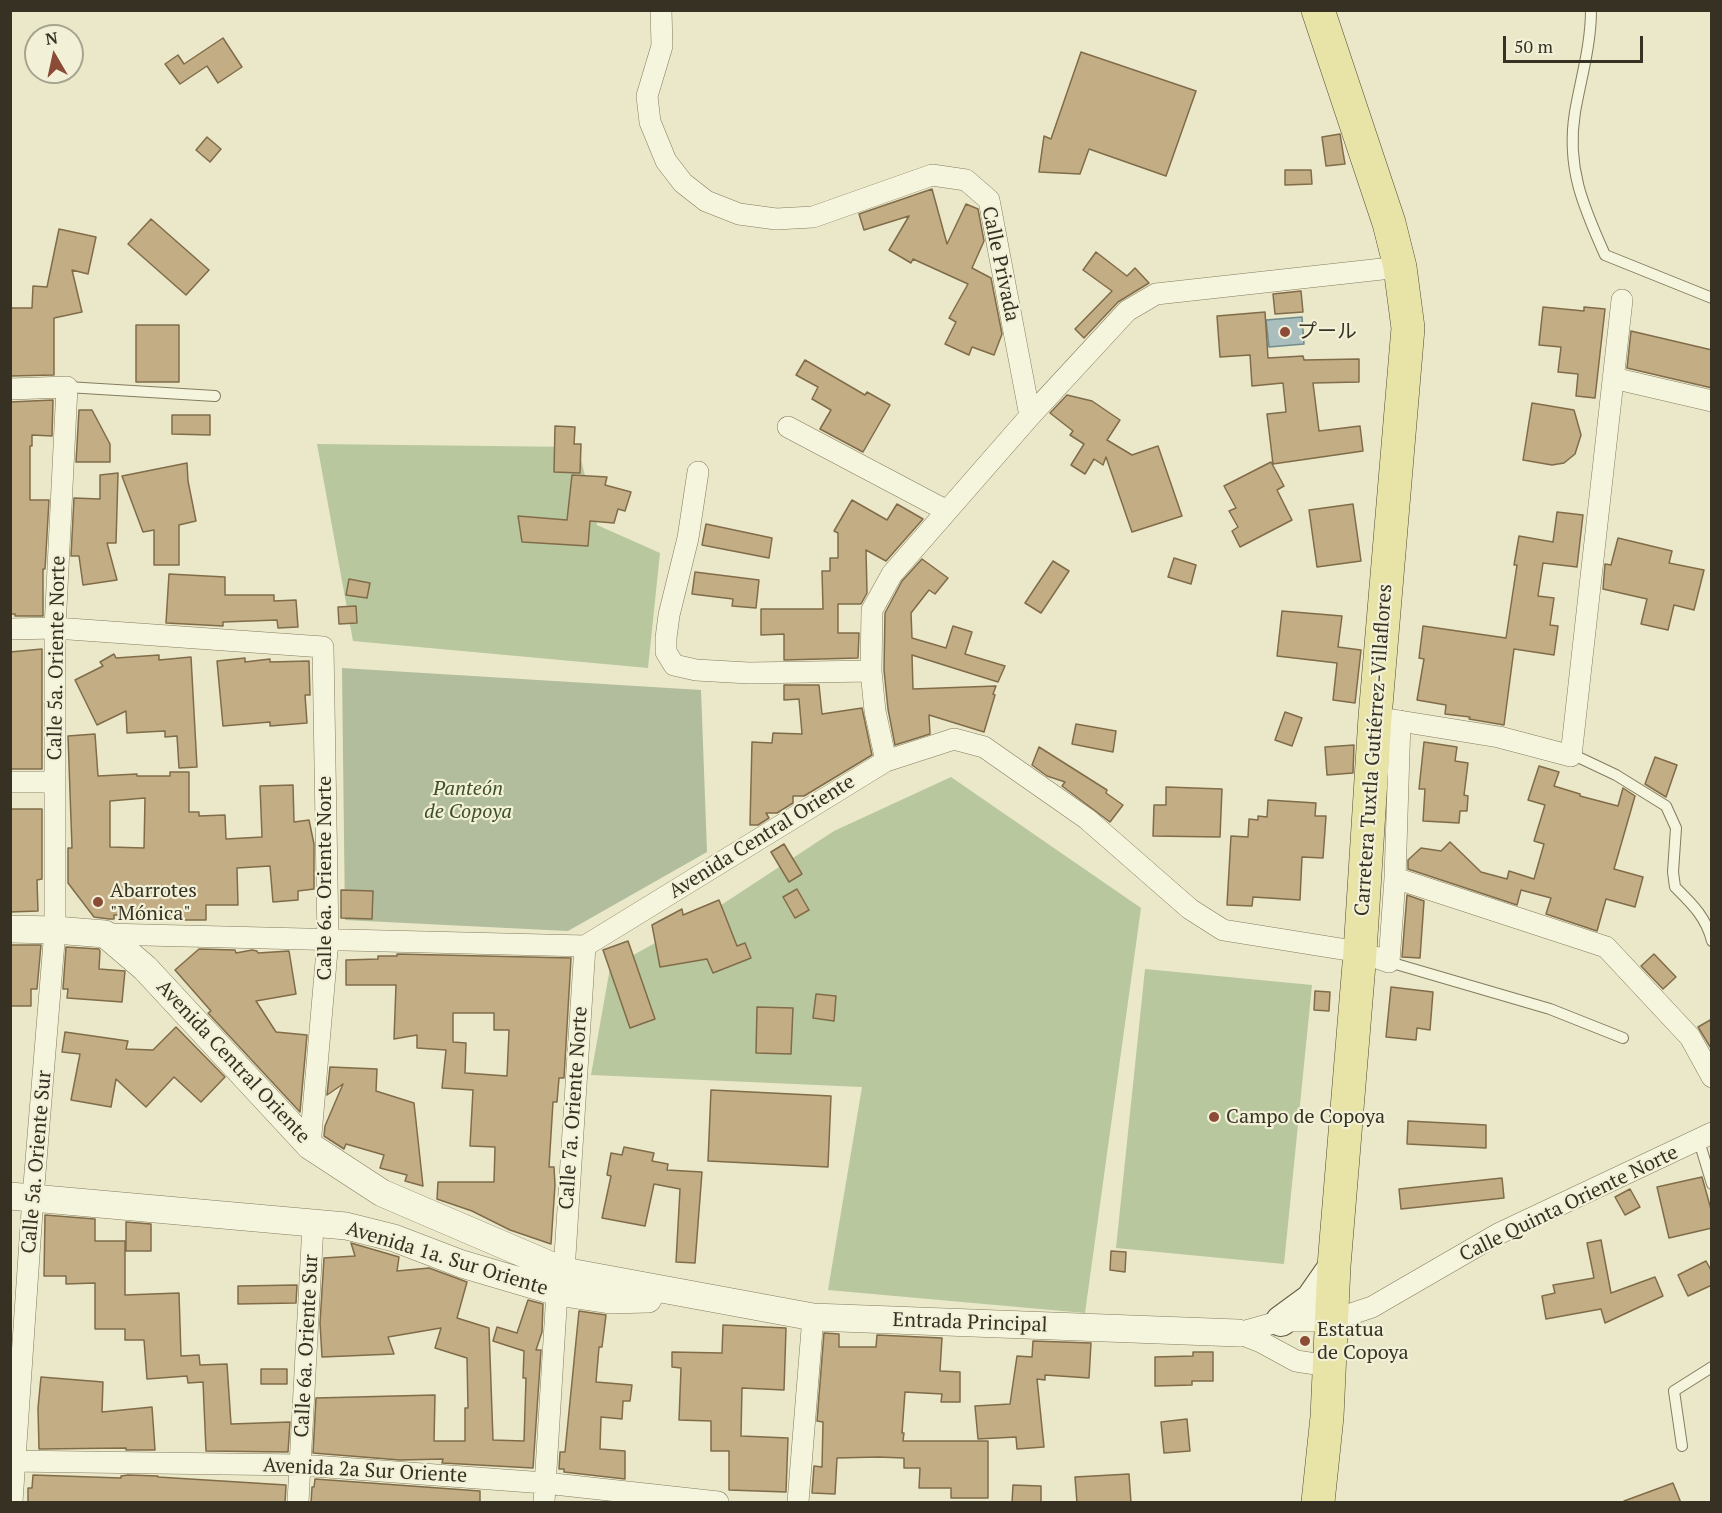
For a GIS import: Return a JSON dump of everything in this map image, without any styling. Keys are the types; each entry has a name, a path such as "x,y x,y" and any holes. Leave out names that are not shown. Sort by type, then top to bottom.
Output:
{"main road":[{"name":"Carretera Tuxtla Gutiérrez-Villaflores","path":"1318,10 1389,223 1400,267 1407,328 1374,957 1334,1266 1327,1417 1318,1503"},
{"path":"1281,1321 1311,1299 1334,1266"}],"street":[{"name":"Calle Privada","path":"661,10 662,46 647,96 650,122 666,161 683,183 706,201 740,214 776,219 813,217 932,175 966,180 989,200 1030,416"},
{"path":"886,761 871,671 872,610 892,574 1030,416 1127,311 1156,294 1400,267"},
{"path":"1374,957 1395,878 1387,719 1499,737 1571,756 1622,300"},
{"path":"1613,378 1712,401"},
{"path":"10,389 67,387"},
{"name":"Calle 5a. Oriente Norte","path":"56,930 55,628 67,387"},
{"path":"788,427 947,512"},
{"path":"698,472 688,538 669,615 666,638 666,652 674,664 696,670 749,673 871,671"},
{"path":"10,630 55,628"},
{"name":"Calle 6a. Oriente Norte","path":"55,628 323,646 328,939 310,1146"},
{"name":"Avenida Central Oriente","path":"585,946 886,761 954,739 984,747 1087,819 1190,909 1223,930 1374,957"},
{"path":"10,782 55,782"},
{"path":"1395,878 1606,947 1690,1037 1712,1077"},
{"path":"10,929 105,934 585,946"},
{"name":"Calle 5a. Oriente Sur","path":"12,1503 22,1196 56,930"},
{"name":"Avenida Central Oriente","path":"105,934 146,968 310,1146 382,1193 561,1282"},
{"name":"Calle 7a. Oriente Norte","path":"544,1493 585,946"},
{"name":"Calle Quinta Oriente Norte","path":"1238,1333 1281,1321 1330,1321 1372,1307 1498,1234 1705,1137"},
{"name":"Avenida 1a. Sur Oriente","path":"22,1196 313,1225 346,1226 394,1238 462,1264 561,1282 610,1300 704,1298"},
{"name":"Calle 6a. Oriente Sur","path":"298,1503 313,1225"},
{"name":"Entrada Principal","path":"704,1298 813,1317 1238,1333"},
{"path":"798,1503 813,1317"},
{"path":"1238,1333 1261,1342 1296,1361 1329,1366"},
{"name":"Avenida 2a Sur Oriente","path":"12,1461 300,1465 544,1493 718,1503"}],"lane":[{"path":"1591,10 1585,63 1575,114 1573,166 1585,210 1605,255 1712,298"},
{"path":"67,387 215,396"},
{"path":"1571,756 1616,775 1666,806 1676,828 1673,872 1675,887 1698,909 1712,941"},
{"path":"1374,957 1550,1009 1623,1038"},
{"path":"1705,1137 1712,1184"},
{"path":"1682,1446 1674,1391 1712,1367"}],"green space":[{"path":"317,444 578,447 597,525 660,553 648,668 353,641"},
{"name":"Panteón de Copoya","path":"342,668 701,690 707,852 568,931 345,920"},
{"path":"951,777 1141,908 1085,1313 828,1290 862,1087 591,1075 610,968 709,913 834,831"},
{"name":"Campo de Copoya","path":"1145,969 1312,985 1284,1264 1116,1248"}],"shaded area":[{"name":"プール","path":"1302,317 1304,344 1269,347 1266,320"}],"building":[{"path":"223,38 242,67 218,83 207,66 180,84 165,64 178,55 184,64"},
{"path":"1081,52 1196,91 1166,176 1089,149 1080,174 1039,172 1044,136 1051,139"},
{"path":"1340,134 1345,164 1326,166 1322,137"},
{"path":"207,137 221,149 210,162 196,150"},
{"path":"1285,170 1311,170 1312,184 1285,185"},
{"path":"932,189 947,244 966,204 978,209 984,241 972,268 991,278 1002,334 994,355 972,347 969,355 945,344 956,322 949,318 968,284 913,259 911,263 889,250 909,216 864,230 859,214"},
{"path":"151,219 209,270 186,295 128,244"},
{"path":"59,229 96,237 88,274 72,270 82,312 54,318 54,375 11,376 11,308 32,308 33,286 47,287"},
{"path":"1096,252 1127,276 1135,268 1149,283 1118,302 1084,338 1075,329 1112,291 1083,270"},
{"path":"1301,291 1303,312 1275,314 1273,294"},
{"path":"1543,307 1584,311 1584,307 1605,309 1595,398 1576,396 1578,374 1558,372 1561,347 1539,345"},
{"path":"1265,312 1268,358 1303,356 1304,360 1359,359 1359,382 1313,383 1319,431 1360,426 1363,451 1273,464 1267,414 1286,412 1283,383 1252,386 1250,355 1220,357 1217,316"},
{"path":"136,325 179,325 179,382 136,382"},
{"path":"1631,331 1712,350 1712,388 1627,368"},
{"path":"805,360 865,395 867,392 890,405 863,452 820,429 831,410 812,399 818,387 796,375"},
{"path":"1067,395 1092,401 1120,420 1107,440 1132,455 1158,446 1182,516 1132,532 1106,457 1103,465 1094,459 1085,474 1071,465 1084,444 1070,435 1073,431 1050,413"},
{"path":"53,400 52,436 32,435 32,446 30,446 30,500 49,500 45,569 43,569 43,616 15,616 15,614 10,614 10,402"},
{"path":"1532,403 1574,410 1581,435 1575,454 1564,463 1552,465 1523,460"},
{"path":"79,410 92,410 110,444 110,462 76,462"},
{"path":"172,415 210,415 210,435 172,434"},
{"path":"555,426 575,427 574,444 581,444 580,473 554,472"},
{"path":"1271,462 1284,486 1277,490 1292,520 1240,547 1232,531 1238,527 1229,511 1236,508 1224,486"},
{"path":"187,463 196,521 179,525 179,565 154,565 154,530 143,532 122,476"},
{"path":"118,473 116,543 107,543 117,580 83,585 79,556 71,556 74,498 100,499 100,475"},
{"path":"572,475 607,477 605,485 631,492 625,511 618,509 614,523 590,521 588,546 522,542 518,516 567,520"},
{"path":"852,500 887,520 897,504 923,519 886,561 866,550 867,593 861,604 838,604 838,633 859,633 858,658 784,660 784,634 761,635 761,609 823,609 822,571 830,571 830,558 838,558 838,533 834,531"},
{"path":"1353,504 1361,561 1317,567 1309,510"},
{"path":"1557,512 1583,515 1577,567 1543,563 1538,596 1554,598 1550,625 1558,626 1554,655 1514,649 1504,725 1445,714 1446,705 1417,700 1424,659 1419,658 1423,626 1506,638 1519,536 1553,542"},
{"path":"706,524 772,538 769,558 702,545"},
{"path":"1618,538 1672,551 1669,563 1704,570 1694,610 1674,605 1668,630 1641,624 1647,599 1603,589 1605,564 1611,565"},
{"path":"1174,558 1196,565 1191,584 1168,577"},
{"path":"922,559 948,578 935,594 929,590 911,613 912,638 946,648 953,626 972,632 965,654 1005,666 998,682 912,655 913,689 996,686 993,694 995,695 984,732 929,715 930,734 895,745 884,670 885,613 902,581"},
{"path":"1053,561 1069,571 1041,613 1025,603"},
{"path":"695,572 759,580 756,608 732,606 733,599 692,594"},
{"path":"169,574 225,577 225,595 274,595 274,601 296,600 298,627 278,628 277,620 223,622 223,626 166,623"},
{"path":"349,579 370,583 367,598 346,595"},
{"path":"356,606 357,623 339,624 338,607"},
{"path":"1282,611 1342,616 1338,647 1361,650 1355,703 1333,700 1337,663 1277,656"},
{"path":"42,649 42,769 10,769 10,652"},
{"path":"114,654 116,658 159,655 159,660 191,657 197,767 179,768 177,736 165,737 165,731 127,733 126,711 97,725 75,680 103,666 100,662"},
{"path":"245,658 245,662 270,659 270,662 309,661 310,695 305,695 307,723 270,726 270,722 223,726 217,661"},
{"path":"784,685 819,685 822,714 862,708 872,755 804,796 793,796 793,803 777,813 766,813 769,818 758,825 750,825 752,742 772,743 773,733 802,734 799,699 784,700"},
{"path":"1285,712 1302,718 1292,746 1275,740"},
{"path":"1076,724 1116,731 1113,752 1072,744"},
{"path":"95,734 98,776 137,774 137,776 170,776 170,772 189,772 189,812 199,812 199,816 225,815 226,839 262,837 260,786 293,785 294,822 309,820 314,844 314,889 298,891 298,900 273,902 270,866 237,868 238,905 206,905 206,920 171,920 171,917 145,917 145,915 114,915 114,919 94,917 68,883 68,848 72,848 68,736","holes":["145,798 144,848 110,847 110,801"]},
{"path":"1424,742 1457,747 1455,761 1468,763 1464,795 1468,796 1467,811 1460,811 1459,823 1423,821 1425,789 1419,789"},
{"path":"1354,745 1353,773 1327,775 1325,747"},
{"path":"1039,747 1107,790 1106,793 1123,805 1110,822 1062,786 1065,782 1047,776 1032,765"},
{"path":"1655,757 1677,765 1666,797 1645,784"},
{"path":"1539,766 1559,772 1554,786 1580,794 1580,796 1618,806 1623,788 1635,796 1614,869 1643,877 1635,907 1606,899 1597,931 1546,914 1551,898 1521,890 1517,905 1408,869 1408,860 1421,848 1441,851 1450,842 1481,872 1507,879 1509,871 1534,879 1544,844 1534,841 1545,805 1528,800"},
{"path":"1166,787 1222,789 1220,837 1153,836 1154,805 1166,805"},
{"path":"1268,800 1316,803 1315,816 1326,816 1323,858 1302,857 1300,900 1253,897 1252,906 1227,905 1231,836 1248,837 1249,819 1258,820 1258,816 1267,817"},
{"path":"10,809 42,809 42,879 37,880 38,911 10,912"},
{"path":"784,844 802,874 789,882 771,852"},
{"path":"797,889 809,910 795,918 783,897"},
{"path":"341,890 373,891 372,919 341,918"},
{"path":"1407,895 1424,901 1420,958 1402,957"},
{"path":"719,900 737,946 745,943 751,958 713,973 707,959 660,967 652,925 682,909 683,915"},
{"path":"628,941 655,1019 630,1028 603,950"},
{"path":"10,945 41,945 37,989 31,989 31,1006 10,1006"},
{"path":"66,947 99,949 99,969 125,971 122,1002 67,998 68,989 63,989"},
{"path":"199,949 235,950 236,953 252,950 258,953 289,951 296,994 256,1001 276,1032 307,1035 300,1112 208,1013 211,1011 175,970"},
{"path":"397,954 571,958 564,1078 559,1078 557,1102 553,1102 549,1167 554,1167 555,1185 551,1244 510,1230 472,1211 437,1199 438,1182 494,1182 495,1147 470,1146 473,1090 442,1088 446,1050 417,1048 417,1035 394,1039 396,985 346,985 346,960 397,956","holes":["453,1013 494,1013 494,1030 509,1030 507,1076 465,1073 466,1043 453,1042"]},
{"path":"1654,954 1676,977 1663,989 1641,966"},
{"path":"1391,987 1433,992 1430,1030 1417,1028 1416,1040 1386,1037"},
{"path":"1315,991 1330,992 1329,1011 1314,1010"},
{"path":"816,994 836,996 834,1021 813,1018"},
{"path":"757,1007 793,1008 791,1054 756,1053"},
{"path":"1712,1019 1712,1050 1698,1027"},
{"path":"176,1027 225,1077 201,1102 174,1077 146,1107 116,1079 111,1107 71,1100 80,1054 62,1052 65,1032 128,1041 126,1049 153,1050"},
{"path":"330,1067 377,1069 376,1091 414,1103 423,1186 405,1181 407,1175 380,1168 384,1155 346,1144 344,1149 324,1136 325,1126 343,1084 327,1095"},
{"path":"711,1090 831,1096 828,1167 708,1161"},
{"path":"1408,1121 1486,1125 1486,1148 1407,1144"},
{"path":"624,1147 654,1153 652,1161 668,1164 667,1170 702,1172 695,1263 676,1262 680,1189 654,1184 645,1226 602,1218 611,1176 607,1175 611,1153 622,1155"},
{"path":"1702,1177 1712,1213 1712,1228 1669,1238 1657,1187"},
{"path":"1502,1178 1504,1198 1401,1209 1399,1189"},
{"path":"1630,1189 1640,1207 1625,1215 1615,1197"},
{"path":"45,1215 95,1219 95,1241 125,1241 125,1295 179,1293 181,1356 199,1355 200,1365 227,1364 231,1424 290,1422 288,1452 206,1451 203,1382 188,1383 187,1376 147,1379 144,1340 125,1340 125,1329 95,1329 95,1283 66,1284 66,1276 44,1276"},
{"path":"126,1222 151,1224 151,1251 126,1251"},
{"path":"1601,1240 1611,1293 1655,1277 1663,1296 1605,1323 1601,1309 1546,1319 1542,1296 1555,1293 1553,1285 1594,1278 1587,1243"},
{"path":"351,1243 399,1257 397,1271 429,1268 467,1282 457,1318 489,1328 493,1440 524,1441 526,1378 523,1378 524,1351 493,1341 497,1327 517,1333 528,1300 543,1304 542,1332 536,1350 541,1350 533,1468 442,1463 443,1459 400,1460 313,1453 316,1398 435,1395 434,1441 465,1441 465,1408 468,1408 467,1358 435,1348 441,1328 388,1337 394,1354 322,1357 320,1323 324,1258 355,1256"},
{"path":"1111,1251 1126,1252 1125,1272 1110,1270"},
{"path":"1706,1261 1712,1272 1712,1285 1688,1296 1678,1275"},
{"path":"297,1285 296,1303 238,1304 238,1286"},
{"path":"579,1311 606,1315 602,1347 599,1347 596,1382 632,1385 630,1401 623,1401 622,1419 601,1417 600,1449 625,1451 625,1479 564,1472 564,1469 559,1469 560,1452 565,1452"},
{"path":"723,1325 786,1328 784,1390 742,1388 741,1436 788,1438 786,1492 729,1490 729,1451 711,1451 711,1421 679,1420 681,1368 672,1367 672,1352 722,1353"},
{"path":"824,1333 839,1334 839,1347 876,1347 877,1335 942,1338 940,1371 960,1372 960,1402 941,1402 942,1394 905,1392 903,1441 988,1441 988,1498 951,1498 951,1488 919,1488 920,1468 904,1468 904,1458 878,1457 837,1458 835,1494 812,1493 814,1466 822,1467 823,1422 817,1421"},
{"path":"1033,1341 1091,1343 1089,1378 1045,1375 1045,1380 1037,1379 1044,1447 1017,1449 1016,1437 978,1439 975,1406 1010,1404 1017,1356 1032,1357"},
{"path":"1193,1352 1213,1352 1213,1381 1192,1381 1192,1385 1155,1386 1155,1357 1193,1356"},
{"path":"261,1369 287,1369 287,1384 261,1384"},
{"path":"41,1377 103,1382 102,1412 152,1407 155,1450 39,1449 38,1408"},
{"path":"1187,1419 1190,1451 1164,1453 1161,1422"},
{"path":"1129,1474 1131,1503 1077,1503 1075,1477"},
{"path":"33,1475 121,1478 121,1476 128,1475 158,1476 286,1485 285,1503 28,1503 28,1488 32,1488"},
{"path":"315,1479 480,1491 480,1503 311,1503"},
{"path":"1673,1483 1681,1503 1625,1503 1624,1501"},
{"path":"1013,1485 1041,1486 1041,1503 1012,1503"}],"place":[{"name":"プール","path":"1285,332"},
{"name":"Abarrotes \"Mónica\"","path":"98,902"},
{"name":"Campo de Copoya","path":"1214,1117"},
{"name":"Estatua de Copoya","path":"1305,1341"}]}
